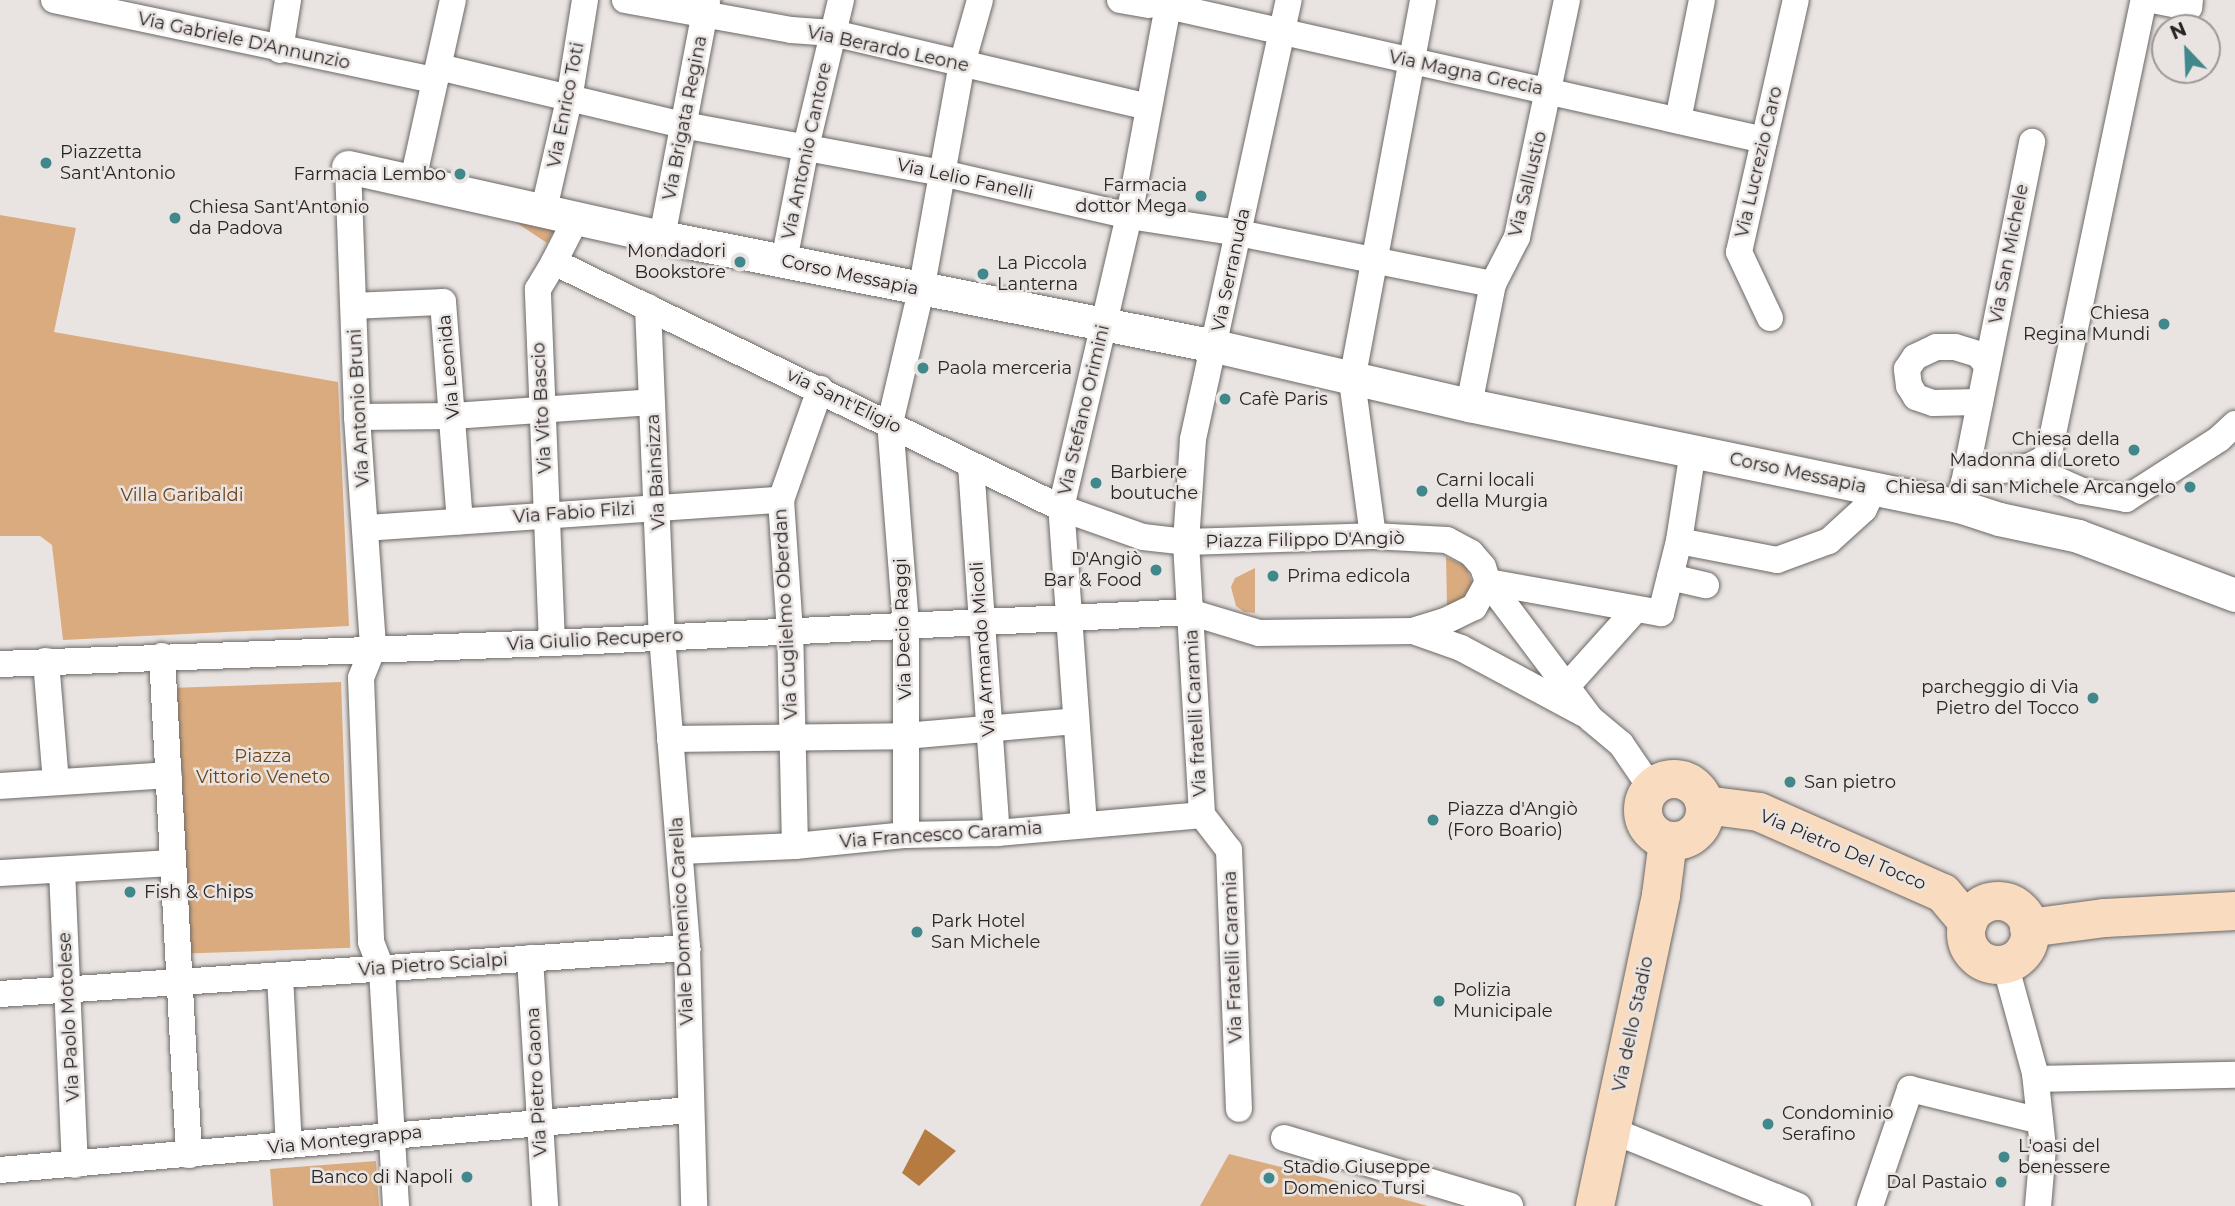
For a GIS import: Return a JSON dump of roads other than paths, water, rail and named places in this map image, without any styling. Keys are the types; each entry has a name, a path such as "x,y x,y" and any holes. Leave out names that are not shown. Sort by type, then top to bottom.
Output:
{"main road":[{"path":"1668,779 1688,781 1696,787 1705,805 1705,815 1696,832 1679,841 1668,841 1651,832 1642,815 1642,806 1651,788 1668,779"},
{"name":"Via Pietro Del Tocco","path":"1705,805 1759,812 1931,888 1943,894 1968,923"},
{"name":"Via dello Stadio","path":"1595,1206 1661,895 1668,841"},
{"path":"2001,901 2020,909 2029,928 2027,947 2014,961 2005,964 1995,965 1978,957 1968,941 1968,923 1981,906 2001,901"},
{"path":"2029,928 2105,918 2235,911"}],"street":[{"name":"Via Gabriele D'Annunzio","path":"54,0 280,50 437,74"},
{"path":"280,50 288,0"},
{"path":"413,180 453,0"},
{"name":"Via Enrico Toti","path":"544,209 569,100 585,0"},
{"name":"Via Berardo Leone","path":"625,0 706,6 791,30 833,33 962,64 1013,73 1148,107"},
{"name":"Via Antonio Cantore","path":"783,261 806,147 841,0"},
{"name":"Via Decio Raggi","path":"906,835 906,625 890,423 921,291 962,64 980,0"},
{"name":"Via Magna Grecia","path":"1121,0 1162,4 1409,62 1550,90 1764,140"},
{"name":"Via Serranuda","path":"1186,542 1193,439 1289,0"},
{"path":"1373,536 1352,380 1409,62 1423,0"},
{"name":"Via Sallustio","path":"1469,405 1493,284 1517,237 1567,0"},
{"path":"1678,120 1702,0"},
{"name":"Via Lucrezio Caro","path":"1770,318 1739,252 1796,0"},
{"path":"1962,494 1975,473 2028,467 2045,459 2050,448 2144,0"},
{"path":"2152,0 2189,7 2190,0"},
{"name":"Via Stefano Orimini","path":"1084,825 1061,508 1129,216 1162,4"},
{"name":"Via Brigata Regina","path":"662,237 706,6"},
{"name":"Via Lelio Fanelli","path":"437,74 683,125 942,173 1129,216 1239,233 1493,284"},
{"name":"Via San Michele","path":"1962,494 2032,142"},
{"name":"Corso Messapia","path":"348,167 662,237 921,291 1215,346 1352,380 1874,488 1962,494 1999,519 2078,536 2235,595"},
{"name":"Via Antonio Bruni","path":"348,167 357,417 373,648"},
{"path":"554,262 577,217"},
{"name":"via Sant'Eligio","path":"554,262 1061,508 1143,537 1186,542"},
{"name":"Via Vito Bascio","path":"552,643 538,289 554,262"},
{"name":"Via Leonida","path":"354,306 443,302 460,521"},
{"name":"Via Bainsizza","path":"648,307 662,636"},
{"path":"1980,402 1933,403 1916,397 1909,386 1907,369 1915,357 1936,347 1955,347 1978,354 1987,365"},
{"name":"Via Guglielmo Oberdan","path":"795,846 790,632 781,500 820,389"},
{"path":"357,417 453,416 652,402"},
{"path":"2028,467 2082,491 2126,499 2219,439 2235,424"},
{"path":"1488,582 1661,613 1679,541 1693,451"},
{"name":"Via Armando Micoli","path":"971,465 997,833"},
{"path":"1679,541 1777,560 1829,541 1864,509 1874,488"},
{"name":"Via Fabio Filzi","path":"366,528 781,500"},
{"name":"Piazza Filippo D'Angiò","path":"1488,582 1474,607 1446,621 1413,631 1259,633 1190,612 1186,542 1373,536 1447,540 1471,553 1483,567 1488,582 1591,719"},
{"path":"1670,577 1706,585"},
{"path":"1567,686 1636,609"},
{"name":"Via Giulio Recupero","path":"0,664 552,643 1190,612"},
{"name":"Via fratelli Caramia","path":"1190,612 1202,815"},
{"name":"Piazza Filippo D'Angiò","path":"1413,631 1461,648 1591,719 1621,744 1651,788"},
{"name":"Viale Domenico Carella","path":"662,636 687,948 694,1206"},
{"path":"373,648 361,678 371,942 382,970 397,1206"},
{"path":"162,656 189,1155"},
{"path":"46,661 56,782"},
{"path":"670,739 905,736 1075,721"},
{"path":"0,786 169,775"},
{"name":"Via Francesco Caramia","path":"680,851 795,846 906,835 997,833 1202,815"},
{"name":"Via Fratelli Caramia","path":"1202,815 1229,850 1239,1109"},
{"path":"0,873 172,863"},
{"name":"Via Paolo Motolese","path":"62,870 75,1165"},
{"name":"Via Pietro Scialpi","path":"0,994 687,948"},
{"name":"Via Pietro Gaona","path":"530,958 545,1206"},
{"path":"2005,964 2036,1079 2043,1148 2038,1206"},
{"path":"280,976 289,1145"},
{"path":"2036,1079 2235,1075"},
{"path":"1870,1206 1910,1089 2040,1121"},
{"name":"Via Montegrappa","path":"0,1170 189,1155 539,1121 690,1110"},
{"path":"1611,1130 1798,1206"},
{"path":"1284,1138 1510,1206"}],"place":[{"name":"Piazzetta Sant'Antonio","path":"46,163"},
{"name":"Farmacia Lembo","path":"460,174"},
{"name":"Farmacia dottor Mega","path":"1201,196"},
{"name":"Chiesa Sant'Antonio da Padova","path":"175,218"},
{"name":"Mondadori Bookstore","path":"740,262"},
{"name":"La Piccola Lanterna","path":"983,274"},
{"name":"Chiesa Regina Mundi","path":"2164,324"},
{"name":"Paola merceria","path":"923,368"},
{"name":"Cafè Paris","path":"1225,399"},
{"name":"Chiesa della Madonna di Loreto","path":"2134,450"},
{"name":"Barbiere boutuche","path":"1096,483"},
{"name":"Chiesa di san Michele Arcangelo","path":"2190,487"},
{"name":"Carni locali della Murgia","path":"1422,491"},
{"name":"D'Angiò Bar & Food","path":"1156,570"},
{"name":"Prima edicola","path":"1273,576"},
{"name":"parcheggio di Via Pietro del Tocco","path":"2093,698"},
{"name":"San pietro","path":"1790,782"},
{"name":"Piazza d'Angiò (Foro Boario)","path":"1433,820"},
{"name":"Fish & Chips","path":"130,892"},
{"name":"Park Hotel San Michele","path":"917,932"},
{"name":"Polizia Municipale","path":"1439,1001"},
{"name":"Condominio Serafino","path":"1768,1124"},
{"name":"L'oasi del benessere","path":"2004,1157"},
{"name":"Banco di Napoli","path":"467,1177"},
{"name":"Stadio Giuseppe Domenico Tursi","path":"1269,1178"},
{"name":"Dal Pastaio","path":"2001,1182"}],"park label":[{"name":"Villa Garibaldi","path":"182,495"},
{"name":"Piazza Vittorio Veneto","path":"263,767"}]}
